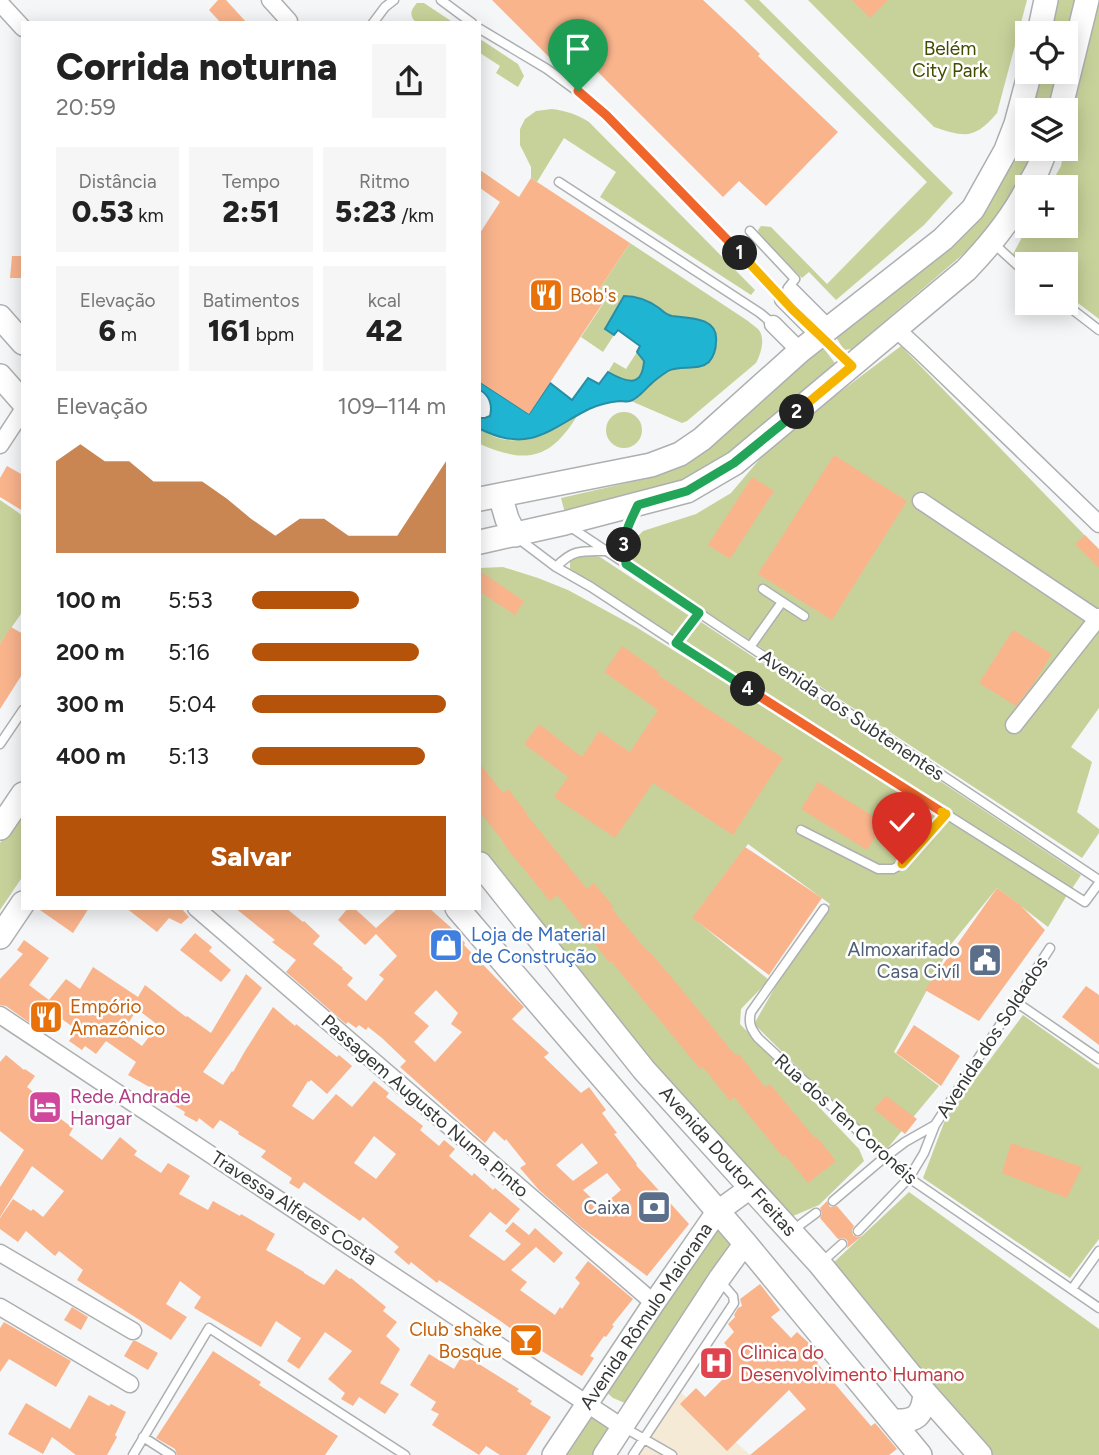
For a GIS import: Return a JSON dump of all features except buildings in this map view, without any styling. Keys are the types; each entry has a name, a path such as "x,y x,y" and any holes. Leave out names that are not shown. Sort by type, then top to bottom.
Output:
{"main road":[{"path":"1042,21 1046,0"},
{"path":"1063,98 1087,0"},
{"path":"514,536 507,519 490,497 651,465 680,454 702,439 800,351 943,239 973,209 1006,150 1027,84"},
{"path":"481,542 514,536 687,491 734,463 966,270 992,243 1015,212"},
{"path":"0,317 21,341"},
{"path":"0,376 21,400"},
{"path":"535,488 565,523"},
{"path":"0,828 21,797"},
{"name":"Avenida Doutor Freitas","path":"481,865 644,1070 820,1264 925,1393 980,1455"},
{"path":"0,937 21,905"},
{"name":"Avenida Doutor Freitas","path":"459,910 745,1243 920,1455"},
{"path":"615,1093 637,1087 641,1083 644,1070"},
{"path":"893,1421 909,1420 920,1414 925,1393"}],"street":[{"path":"270,0 289,21"},
{"path":"0,3 21,26"},
{"path":"787,295 824,332"},
{"path":"774,324 800,351"},
{"path":"896,329 1099,524"},
{"path":"0,445 21,413"},
{"path":"920,501 1098,619 1014,725"},
{"name":"Passagem Augusto Numa Pinto","path":"198,910 654,1303"},
{"name":"Travessa Alferes Costa","path":"0,1014 622,1427"},
{"name":"Avenida Rômulo Maiorana","path":"553,1455 717,1212 750,1188"},
{"name":"Avenida Rômulo Maiorana","path":"604,1455 745,1243"},
{"path":"0,1253 133,1331"},
{"path":"0,1307 130,1384"}],"lane":[{"path":"374,21 394,0"},
{"path":"441,0 469,21"},
{"path":"481,30 547,69 606,115 787,295"},
{"path":"559,182 774,324"},
{"path":"750,231 795,279 788,288 787,295"},
{"path":"992,243 1015,263"},
{"path":"1078,314 1099,330"},
{"path":"824,332 852,366"},
{"path":"626,564 625,535 638,505"},
{"name":"Avenida dos Subtenentes","path":"514,536 556,568 1085,902 1099,882 565,523"},
{"path":"556,568 574,552 606,551"},
{"path":"764,589 804,616"},
{"path":"750,647 782,602"},
{"path":"676,643 699,613"},
{"path":"0,744 21,713"},
{"path":"801,830 878,869 893,869 902,864 946,814"},
{"name":"Rua dos Ten Coronéis","path":"824,909 751,1012 749,1023 752,1030 909,1178 1099,1308"},
{"name":"Avenida dos Soldados","path":"858,1231 909,1178 924,1153 935,1125 1050,947"},
{"path":"1016,1002 1099,1059"},
{"path":"832,1201 885,1157 935,1125"},
{"path":"791,1231 816,1213"},
{"path":"820,1264 842,1244"},
{"path":"1072,1289 1099,1251"},
{"path":"633,1455 734,1303 733,1296 719,1279"},
{"path":"133,1455 209,1328 405,1455"},
{"path":"622,1427 672,1455"},
{"path":"143,1437 171,1455"}],"shaded area":[{"path":"678,1390 750,1455 635,1455"}],"green space":[{"path":"744,0 759,0 953,193 924,225 836,300 809,272 802,278 760,238 758,230 761,226 771,227 827,284 927,182"},
{"name":"Belém City Park","path":"808,0 1027,0 1021,21 1015,21 1015,45 997,113 982,128 968,134 934,127"},
{"path":"1051,0 1075,0 1070,21 1046,21"},
{"path":"1092,0 1099,0 1099,319 1078,303 1078,252 1013,254 1022,238 1078,238 1078,175 1056,175 1062,161 1078,161 1078,98 1074,98"},
{"path":"417,3 424,3 451,21 415,21 411,13"},
{"path":"481,40 518,64 524,76 518,87 496,73 500,66 481,54"},
{"path":"1028,84 1054,84 1051,98 1021,98"},
{"path":"552,109 571,113 589,122 755,290 751,295 600,197 616,172 564,138 537,182 531,178 531,167 520,145 520,129 525,119 536,111"},
{"path":"1015,112 1015,161 1031,161 1024,175 1015,175 1015,190 988,233 852,349 844,350 834,334 965,224"},
{"path":"630,243 748,321 762,336 756,363 682,423 631,401 670,369 701,367 672,316 665,315 658,308 605,328 614,335 603,352 581,337 607,298 598,291"},
{"path":"822,346 837,366 723,460 691,482 565,513 561,498 664,472"},
{"path":"901,346 1099,550 1099,708 1071,747 1092,762 1077,812 1099,829 1082,858 635,565 630,556 633,541 643,531 696,514 731,493 775,441"},
{"path":"637,352 644,361 643,370 636,379 627,380 608,372 614,362 626,369"},
{"path":"624,412 636,418 642,430 636,442 624,448 612,442 606,430 612,418"},
{"path":"577,416 557,442 536,454 511,454 481,444 481,430 495,437 517,440 538,436"},
{"path":"0,500 21,515 21,614 0,644"},
{"path":"576,555 600,557 691,617 674,639 570,569 570,561"},
{"path":"503,567 538,578 568,590 636,627 1067,895 1048,927 997,888 952,943 894,1052 939,1086 886,1150 754,1024 830,904 748,844 693,918 769,980 741,1009 740,1024 859,1149 864,1161 819,1205 786,1219 481,858 481,568"},
{"path":"698,620 1081,875 1071,890 683,643"},
{"path":"21,812 21,879 0,910 0,843"},
{"path":"1023,1015 1099,1069 1099,1239 1070,1278 923,1178 945,1120"},
{"path":"909,1192 1099,1329 1099,1455 987,1455 832,1264"},
{"path":"717,1221 735,1240 625,1403 613,1398 604,1390"},
{"path":"587,1411 614,1429 596,1455 559,1455"}],"water":[{"path":"624,296 633,297 655,305 670,316 708,323 716,334 716,342 714,353 705,365 668,371 633,400 592,408 539,436 505,438 481,429 481,418 490,416 491,404 481,391 481,383 529,414 550,383 572,400 588,378 599,384 608,372 632,381 640,376 644,361 637,352 640,346 618,330 614,335 605,329"}],"place":[{"name":"Bob's","path":"546,295"},
{"name":"Loja de Material de Construção","path":"446,945"},
{"name":"Almoxarifado Casa Civíl","path":"985,960"},
{"name":"Empório Amazônico","path":"46,1017"},
{"name":"Rede Andrade Hangar","path":"45,1107"},
{"name":"Caixa","path":"654,1207"},
{"name":"Club shake Bosque","path":"526,1340"},
{"name":"Clinica do Desenvolvimento Humano","path":"716,1363"}],"route":[{"path":"578,91 631,140 792,309 852,366 734,463 687,491 638,505 628,526 624,545 626,564 699,613 676,643 946,814 902,864"}]}
